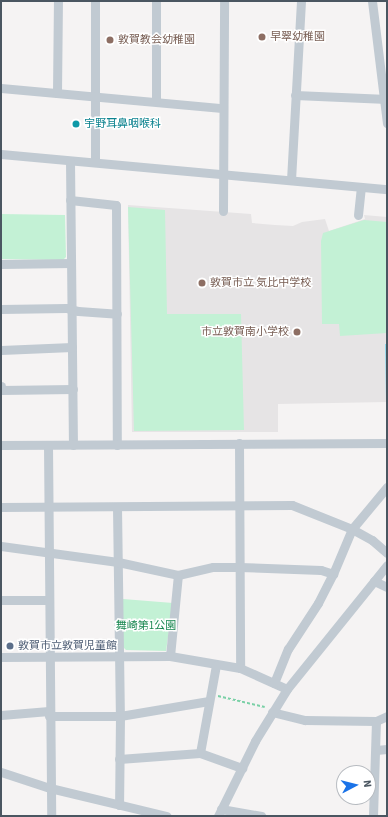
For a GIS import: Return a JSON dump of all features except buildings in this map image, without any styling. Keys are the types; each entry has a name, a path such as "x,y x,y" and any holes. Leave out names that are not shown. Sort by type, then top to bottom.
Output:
{"street":[{"path":"57,93 58,1"},
{"path":"95,1 95,162"},
{"path":"156,1 156,102"},
{"path":"223,211 222,108 224,1"},
{"path":"291,180 301,1"},
{"path":"372,1 386,99 387,123"},
{"path":"1,88 222,108"},
{"path":"295,95 386,99"},
{"path":"1,154 387,189"},
{"path":"70,161 74,445"},
{"path":"358,215 362,187"},
{"path":"70,200 116,205 117,445"},
{"path":"1,264 71,263"},
{"path":"1,309 72,310 116,314"},
{"path":"1,350 72,347"},
{"path":"1,386 1,390 73,389"},
{"path":"239,443 240,668"},
{"path":"1,445 387,443"},
{"path":"48,445 51,816"},
{"path":"274,683 288,649 318,603 352,529 387,487"},
{"path":"1,507 292,505 352,529 372,540 387,553"},
{"path":"118,506 118,656 120,716 119,805"},
{"path":"1,546 118,562 178,575 213,567 239,566 321,570 332,574"},
{"path":"261,816 220,812 272,712 287,689 387,565"},
{"path":"170,656 178,575"},
{"path":"374,581 387,587"},
{"path":"1,600 49,600"},
{"path":"1,657 170,656 240,668 287,689"},
{"path":"200,753 216,665"},
{"path":"1,715 49,714 120,716 210,697"},
{"path":"272,712 305,720 376,721 387,716"},
{"path":"373,816 376,721"},
{"path":"376,750 387,748"},
{"path":"119,759 200,753 242,768"},
{"path":"1,772 50,788 167,816"}],"path":[{"path":"210,697 268,708 272,712"}],"shaded area":[{"name":"敦賀市立 気比中学校","path":"128,205 251,214 252,223 275,225 293,226 302,222 325,219 329,231 365,219 364,215 387,217 387,402 278,404 278,432 132,432"}],"green space":[{"path":"128,207 165,210 167,314 241,314 244,430 134,431"},
{"path":"1,214 65,215 66,257 63,260 1,259"},
{"path":"364,220 387,222 387,333 340,336 339,324 322,324 321,241 323,233"},
{"name":"舞崎第1公園","path":"123,599 173,603 166,651 126,650 122,646"}],"water":[{"path":"385,344 387,344 387,401 386,401"}],"place":[{"name":"早翠幼稚園","path":"262,37"},
{"name":"敦賀教会幼稚園","path":"110,40"},
{"name":"宇野耳鼻咽喉科","path":"76,124"},
{"name":"敦賀市立 気比中学校","path":"202,283"},
{"name":"市立敦賀南小学校","path":"297,332"},
{"name":"敦賀市立敦賀児童館","path":"10,646"}]}
